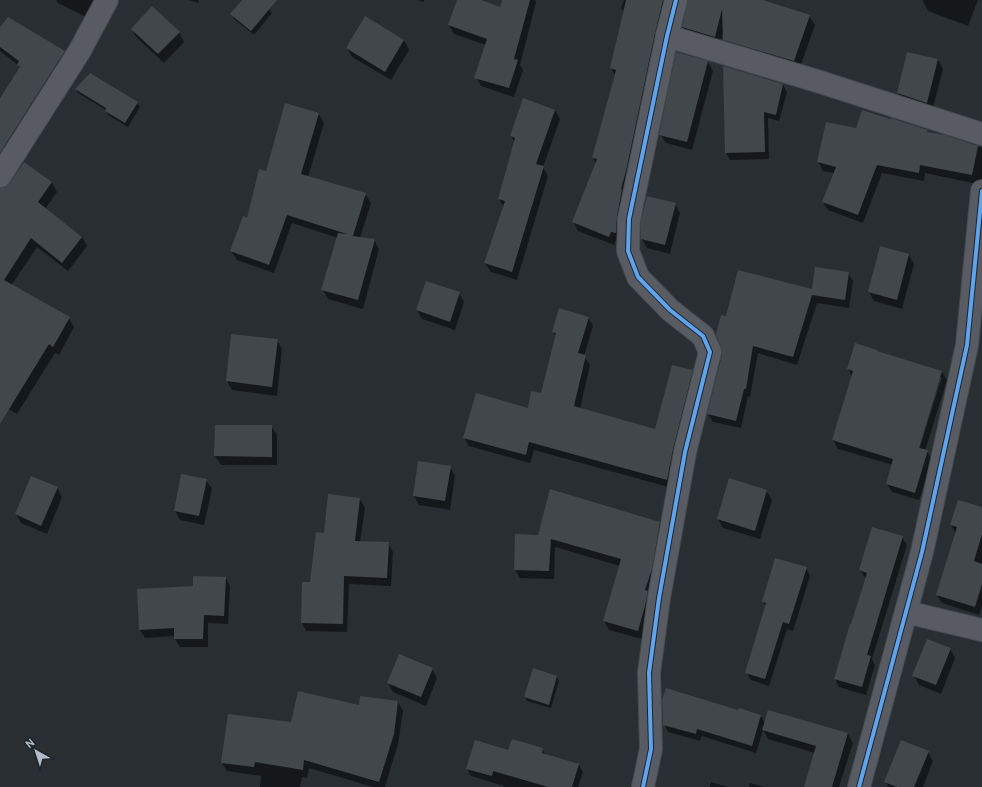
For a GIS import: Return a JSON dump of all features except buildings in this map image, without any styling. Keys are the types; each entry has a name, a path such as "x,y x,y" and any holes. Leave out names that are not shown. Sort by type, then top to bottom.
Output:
{"street":[{"path":"0,176 79,52 107,0"},
{"path":"644,787 651,749 649,673 659,598 685,452 710,352 703,336 670,310 638,276 628,251 629,219 667,36 676,0"},
{"path":"667,36 818,81 982,134"},
{"path":"859,787 922,552 967,346 982,191"},
{"path":"906,612 982,630"}],"cycle path":[{"path":"643,787 651,749 649,673 659,598 685,452 710,352 703,336 670,310 638,277 628,251 629,219 667,36 676,0"},
{"path":"859,787 922,552 967,345 982,191"}]}
